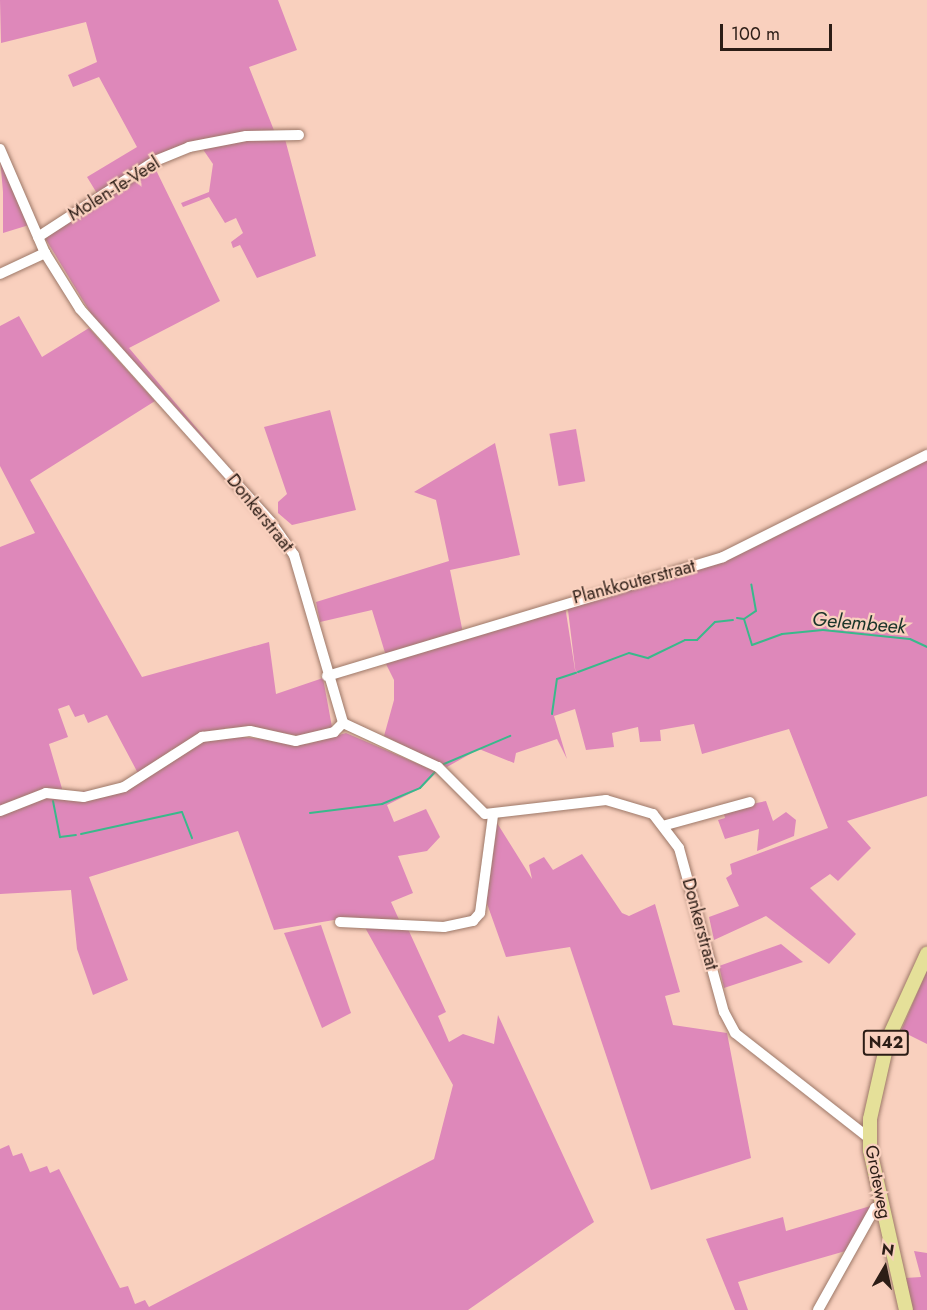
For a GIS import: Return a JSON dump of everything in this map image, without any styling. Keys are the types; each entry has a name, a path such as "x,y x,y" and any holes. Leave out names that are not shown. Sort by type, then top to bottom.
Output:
{"main road":[{"name":"Groteweg","path":"906,1310 869,1138 878,1069 927,954"}],"street":[{"name":"Molen-Te-Veel","path":"38,237 154,161 189,147 246,136 299,135"},
{"name":"Donkerstraat","path":"0,149 45,253 80,309 286,542 310,596 327,676 343,723"},
{"path":"0,274 45,253"},
{"name":"Plankkouterstraat","path":"327,676 723,557 927,455"},
{"path":"0,811 46,793 84,797 124,787 202,737 250,731 307,740 343,723 428,761 493,816 606,800 640,807 666,825 750,802"},
{"path":"340,922 451,927 473,921 480,913 493,816"},
{"name":"Donkerstraat","path":"666,825 689,878 728,1024 749,1049 869,1138"},
{"path":"818,1310 875,1209 882,1206"}],"shaded area":[{"path":"0,0 278,0 297,50 249,67 275,133 203,139 98,195 87,177 137,147 99,77 73,87 68,75 97,62 86,22 1,43"},
{"path":"285,139 316,256 257,278 240,245 233,248 231,242 243,233 236,218 225,223 209,197 183,207 181,203 209,192 213,164 202,148 238,140"},
{"path":"0,157 29,225 3,233 3,192"},
{"path":"155,168 220,301 129,348 221,457 93,317 45,238"},
{"path":"19,316 42,357 89,328 155,401 30,480 142,677 269,642 276,694 323,678 332,727 304,737 257,728 225,728 224,735 307,744 346,733 437,772 421,788 387,805 394,822 426,809 440,837 427,851 398,856 413,893 391,902 401,924 334,920 274,930 238,831 89,877 128,980 93,995 77,949 71,890 0,894 0,815 49,796 137,784 175,753 172,749 140,777 107,715 88,723 84,714 75,717 69,705 58,709 68,737 49,744 63,792 0,808 0,547 35,533 0,466 0,326"},
{"path":"330,410 356,510 292,525 278,513 278,502 287,494 264,427"},
{"path":"576,429 585,481 559,486 549,434"},
{"path":"495,443 520,555 450,570 463,633 386,656 372,610 320,622 316,602 449,561 436,500 414,492"},
{"path":"927,457 927,796 847,821 871,848 838,881 830,874 810,888 856,934 829,964 766,916 714,940 709,917 739,906 726,878 732,874 730,864 828,828 789,729 702,754 694,724 660,730 661,741 640,742 638,727 612,733 614,747 586,750 575,709 554,716 567,759 557,739 516,753 514,763 479,749 447,767 384,736 394,700 394,680 385,662 565,606 576,676 567,602 734,555"},
{"path":"766,801 773,821 786,812 796,820 794,836 757,851 759,829 725,839 718,820 725,818 723,810"},
{"path":"497,823 532,879 529,865 544,857 553,870 582,854 622,913 629,916 655,904 680,992 665,996 673,1025 727,1033 751,1158 651,1190 570,947 506,957 485,898"},
{"path":"363,924 408,929 446,1012 438,1016 449,1042 463,1034 494,1044 498,1015 594,1222 468,1310 0,1310 0,1149 9,1145 13,1156 22,1153 30,1172 47,1166 50,1173 59,1169 120,1288 128,1286 135,1304 145,1300 149,1307 434,1159 453,1085"},
{"path":"321,925 351,1013 322,1028 284,933"},
{"path":"781,944 803,962 724,988 719,966"},
{"path":"927,970 927,1044 901,1031"},
{"path":"874,1205 849,1250 738,1282 748,1310 735,1310 706,1239 783,1217 786,1231"},
{"path":"914,1251 927,1253 927,1310 912,1310 905,1278 921,1277"}],"waterway":[{"path":"744,619 756,611 751,584"},
{"name":"Gelembeek","path":"737,618 744,619 752,645 782,634 823,630 910,639 927,647"},
{"name":"Gelembeek","path":"578,672 629,653 648,658 685,640 697,640 715,622 733,620"},
{"name":"Gelembeek","path":"552,714 557,679 576,673"},
{"name":"Gelembeek","path":"444,764 510,736"},
{"name":"Gelembeek","path":"310,813 382,804 420,788 436,771"},
{"name":"Gelembeek","path":"53,801 60,837 76,835"},
{"name":"Gelembeek","path":"81,834 182,812 192,838"}]}
